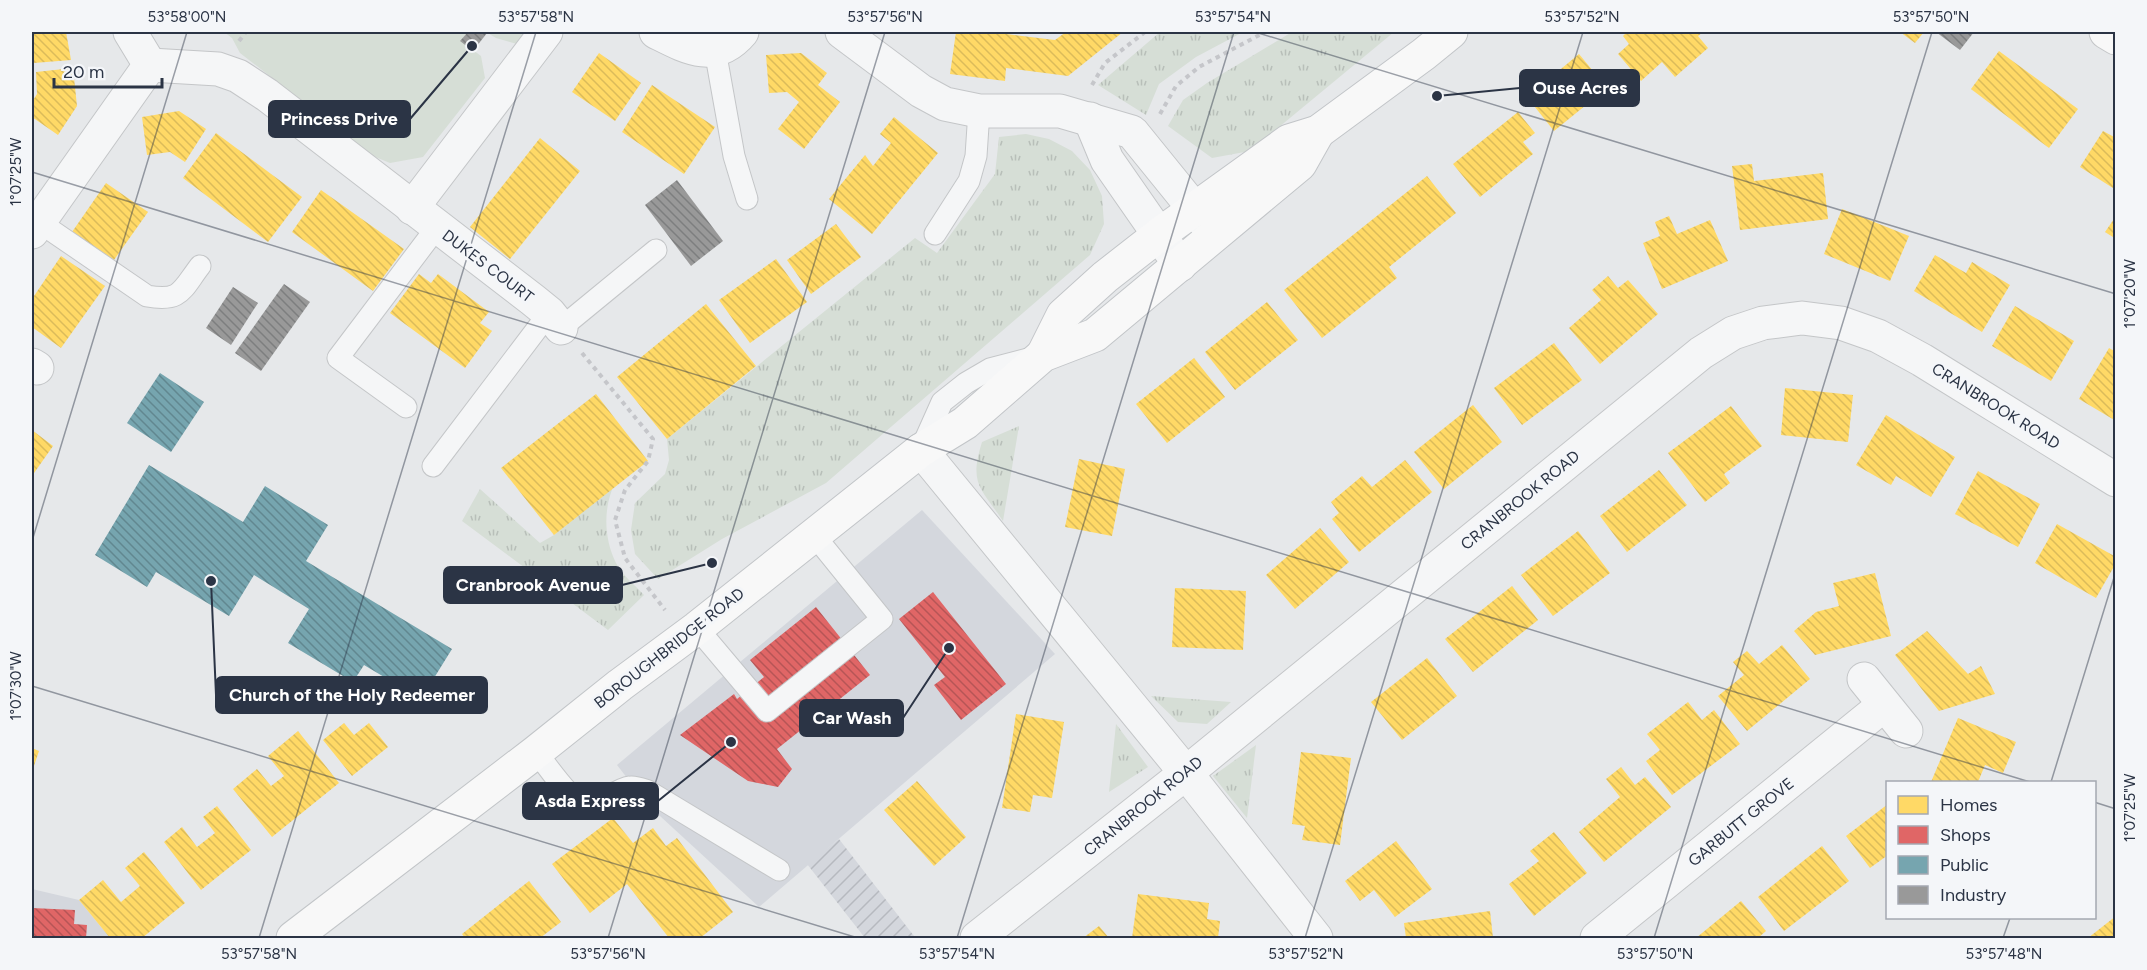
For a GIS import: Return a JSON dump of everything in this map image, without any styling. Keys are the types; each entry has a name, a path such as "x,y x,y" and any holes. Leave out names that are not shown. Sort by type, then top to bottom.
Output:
{"main road":[{"name":"BOROUGHBRIDGE ROAD","path":"1043,355 1063,315 1095,285 1160,234 1289,141 1318,132 1451,32"},
{"path":"2106,32 2115,38"},
{"name":"BOROUGHBRIDGE ROAD","path":"293,939 536,752 620,684 692,632 921,450 966,423 1043,355 1095,335 1300,164 1318,132"}],"street":[{"path":"35,227 150,65 130,32"},
{"path":"425,218 546,32"},
{"path":"656,32 689,49 715,50 742,32"},
{"path":"842,32 921,91 945,104 979,111 1060,111 1132,132 1216,235"},
{"name":"DUKES COURT","path":"150,65 218,69 238,76 275,101 555,320"},
{"path":"1090,119 1107,160 1180,265"},
{"name":"CRANBROOK ROAD","path":"977,939 1186,773 1701,353 1733,333 1802,318 1841,323 1878,336 1922,360 2115,480"},
{"path":"921,450 1186,773 1316,939"},
{"path":"1864,679 1906,731"},
{"name":"GARBUTT GROVE","path":"1597,939 1884,705"}],"lane":[{"path":"715,50 734,156 747,199"},
{"path":"935,234 969,180 976,156 979,111"},
{"path":"406,406 338,358 425,218"},
{"path":"35,227 147,296 165,299 178,295 200,266"},
{"path":"433,466 555,320 656,250"},
{"path":"692,632 767,711 776,704 882,619 814,535"},
{"path":"536,752 575,799 584,804 594,804 618,790 632,786 648,791 779,870"}],"path":[{"path":"1090,119 1092,86 1106,63 1145,32"},
{"path":"1143,143 1176,86 1199,67 1265,32"},
{"path":"555,320 653,439 648,461 625,490 615,520 625,558 692,632"}],"shaded area":[{"path":"922,510 1055,654 759,907 648,805 617,765"},
{"path":"839,839 914,936 911,938 865,938 807,864"},
{"path":"32,889 79,900 110,938 32,938"}],"green space":[{"path":"224,32 468,32 461,41 481,56 485,78 423,157 390,163 373,156 240,53 232,38"},
{"path":"486,32 526,32 517,44 496,38"},
{"path":"1160,32 1243,32 1196,57 1159,84 1146,115 1098,85"},
{"path":"1292,32 1394,32 1250,151 1212,158 1168,126 1183,100"},
{"path":"1026,134 1049,139 1072,151 1090,170 1102,196 1104,224 1090,255 826,483 722,539 658,579 635,554 631,530 635,503 665,474 669,460 667,439 915,238 937,253 995,174 999,137"},
{"path":"1019,426 1003,521 979,484 978,456 982,442"},
{"path":"614,485 610,494 606,524 609,544 618,567 644,595 608,630 462,521 480,489 540,543 554,535"},
{"path":"1151,696 1231,702 1207,724 1178,722"},
{"path":"1116,724 1148,767 1109,792"},
{"path":"1256,745 1247,818 1213,776"}],"building: Homes":[{"path":"32,32 66,32 71,60 34,63"},
{"path":"956,32 991,32 1055,40 1066,32 1123,32 1068,76 1006,68 1005,81 950,74"},
{"path":"1627,32 1703,32 1698,36 1708,48 1675,77 1662,62 1641,81 1618,54 1629,44 1623,36"},
{"path":"1900,32 1924,32 1915,43"},
{"path":"1999,51 2078,109 2049,148 1971,89"},
{"path":"599,53 641,83 615,121 572,92"},
{"path":"801,53 827,73 818,85 840,102 804,149 778,129 799,102 787,92 769,93 766,55"},
{"path":"1579,54 1607,88 1554,131 1527,97"},
{"path":"73,68 77,106 58,135 32,117 32,102 37,94 36,72"},
{"path":"652,85 715,127 684,174 622,132"},
{"path":"179,111 206,129 185,162 170,152 147,155 142,117"},
{"path":"1518,112 1535,133 1523,142 1533,154 1480,197 1453,164"},
{"path":"894,117 938,153 872,234 829,199 865,155 873,166 891,143 880,134"},
{"path":"2103,131 2116,138 2116,190 2080,167"},
{"path":"216,133 302,197 268,242 183,178"},
{"path":"540,138 580,171 510,259 470,227"},
{"path":"1752,164 1754,181 1823,173 1828,219 1740,230 1732,166"},
{"path":"1427,176 1456,213 1389,267 1397,278 1322,338 1284,290"},
{"path":"106,183 148,212 114,260 72,232"},
{"path":"321,190 404,249 373,291 292,232"},
{"path":"1842,209 1909,236 1890,281 1824,254"},
{"path":"1669,216 1677,234 1710,220 1728,261 1662,289 1643,243 1660,236 1655,222"},
{"path":"2116,216 2116,239 2105,232"},
{"path":"836,224 861,257 811,294 787,260"},
{"path":"1935,255 1966,273 1972,262 2010,285 1982,332 1914,291"},
{"path":"61,256 105,286 61,348 32,327 32,299"},
{"path":"776,259 807,302 750,343 719,300"},
{"path":"419,274 431,283 438,274 489,312 480,323 492,331 465,368 390,313"},
{"path":"1608,276 1618,288 1628,280 1658,314 1600,364 1569,328 1601,300 1592,290"},
{"path":"1267,302 1298,340 1235,390 1205,352"},
{"path":"706,304 756,366 667,439 617,377"},
{"path":"2015,306 2074,341 2051,381 1992,346"},
{"path":"1554,343 1582,380 1522,425 1494,388"},
{"path":"2109,348 2116,352 2116,421 2079,399"},
{"path":"1194,358 1225,397 1167,443 1136,404"},
{"path":"1785,388 1853,395 1848,442 1781,435"},
{"path":"596,394 648,461 554,535 501,468"},
{"path":"1473,405 1502,442 1444,489 1414,452"},
{"path":"1731,406 1762,446 1724,474 1730,483 1705,502 1668,453"},
{"path":"1886,415 1955,457 1931,497 1896,476 1891,485 1856,465"},
{"path":"32,430 53,446 32,476"},
{"path":"1079,459 1125,469 1112,536 1065,527"},
{"path":"1405,460 1432,492 1359,552 1332,519 1339,513 1331,502 1362,476 1372,487"},
{"path":"1659,470 1687,505 1627,552 1600,516"},
{"path":"1978,471 2040,504 2018,547 1955,514"},
{"path":"2057,524 2116,557 2116,563 2096,598 2035,563"},
{"path":"1320,528 1349,562 1295,609 1266,575"},
{"path":"1578,531 1610,573 1553,616 1521,575"},
{"path":"1875,573 1891,636 1815,655 1794,631 1816,612 1839,606 1833,583"},
{"path":"1512,586 1538,620 1473,672 1445,639"},
{"path":"1175,588 1246,591 1243,650 1172,647"},
{"path":"1927,631 1968,674 1981,666 1995,694 1939,711 1895,655"},
{"path":"1782,645 1810,679 1747,731 1718,696 1744,675 1733,662 1747,651 1759,664"},
{"path":"1427,658 1457,696 1402,740 1371,702"},
{"path":"1688,702 1702,720 1714,710 1740,744 1672,795 1646,761 1660,750 1647,734"},
{"path":"1016,714 1064,722 1052,798 1033,795 1030,812 1002,808"},
{"path":"1958,718 2016,742 2003,773 1985,765 1978,781 1931,781"},
{"path":"344,723 354,735 369,723 388,747 352,776 323,740"},
{"path":"298,731 339,783 272,837 233,789 257,769 271,786 284,776 268,756"},
{"path":"32,748 39,751 32,772"},
{"path":"1301,752 1351,758 1340,845 1302,840 1305,826 1292,824"},
{"path":"1621,767 1635,785 1645,777 1671,807 1604,862 1579,832 1620,797 1606,779"},
{"path":"917,781 966,837 934,866 884,810"},
{"path":"217,806 251,850 201,890 164,842 182,827 197,847 215,833 203,817"},
{"path":"1886,806 1886,856 1870,868 1846,836"},
{"path":"613,818 633,843 653,828 666,846 677,838 733,912 700,938 669,938 627,884 590,913 552,864"},
{"path":"1554,832 1587,873 1534,916 1509,884 1539,861 1530,851"},
{"path":"1396,841 1432,889 1395,917 1374,890 1360,901 1345,881"},
{"path":"1822,846 1849,881 1784,931 1758,897"},
{"path":"144,852 185,903 142,938 110,938 79,900 103,880 121,902 140,886 125,868"},
{"path":"529,881 561,922 540,938 465,938 462,934"},
{"path":"1138,894 1209,903 1207,919 1220,921 1218,938 1132,938"},
{"path":"1741,901 1766,931 1758,938 1696,938"},
{"path":"1490,911 1493,938 1406,938 1404,923"},
{"path":"2116,916 2116,938 2088,938"},
{"path":"1099,926 1109,938 1083,938"}],"building: Shops":[{"path":"933,592 1006,684 961,720 934,685 945,677 899,619"},
{"path":"816,607 870,675 777,749 792,769 778,787 748,781 680,735 734,694 737,699 764,677 750,660"},
{"path":"32,908 75,910 74,924 87,925 86,938 32,938"}],"building: Public":[{"path":"160,373 204,402 171,452 127,423"},
{"path":"149,465 243,522 265,486 328,525 306,561 452,649 421,699 364,665 353,682 288,643 309,609 254,575 229,616 156,572 147,587 95,555"}],"building: Industry":[{"path":"468,32 487,33 473,51 460,41"},
{"path":"1936,32 1974,32 1960,50"},
{"path":"677,180 723,241 691,266 645,205"},
{"path":"284,284 310,302 261,371 235,353"},
{"path":"233,287 258,303 231,345 206,328"}],"place":[{"name":"Princess Drive","path":"472,46"},
{"name":"Ouse Acres","path":"1437,96"},
{"name":"Cranbrook Avenue","path":"712,563"},
{"name":"Church of the Holy Redeemer","path":"211,581"},
{"name":"Car Wash","path":"949,648"},
{"name":"Asda Express","path":"731,742"}]}
